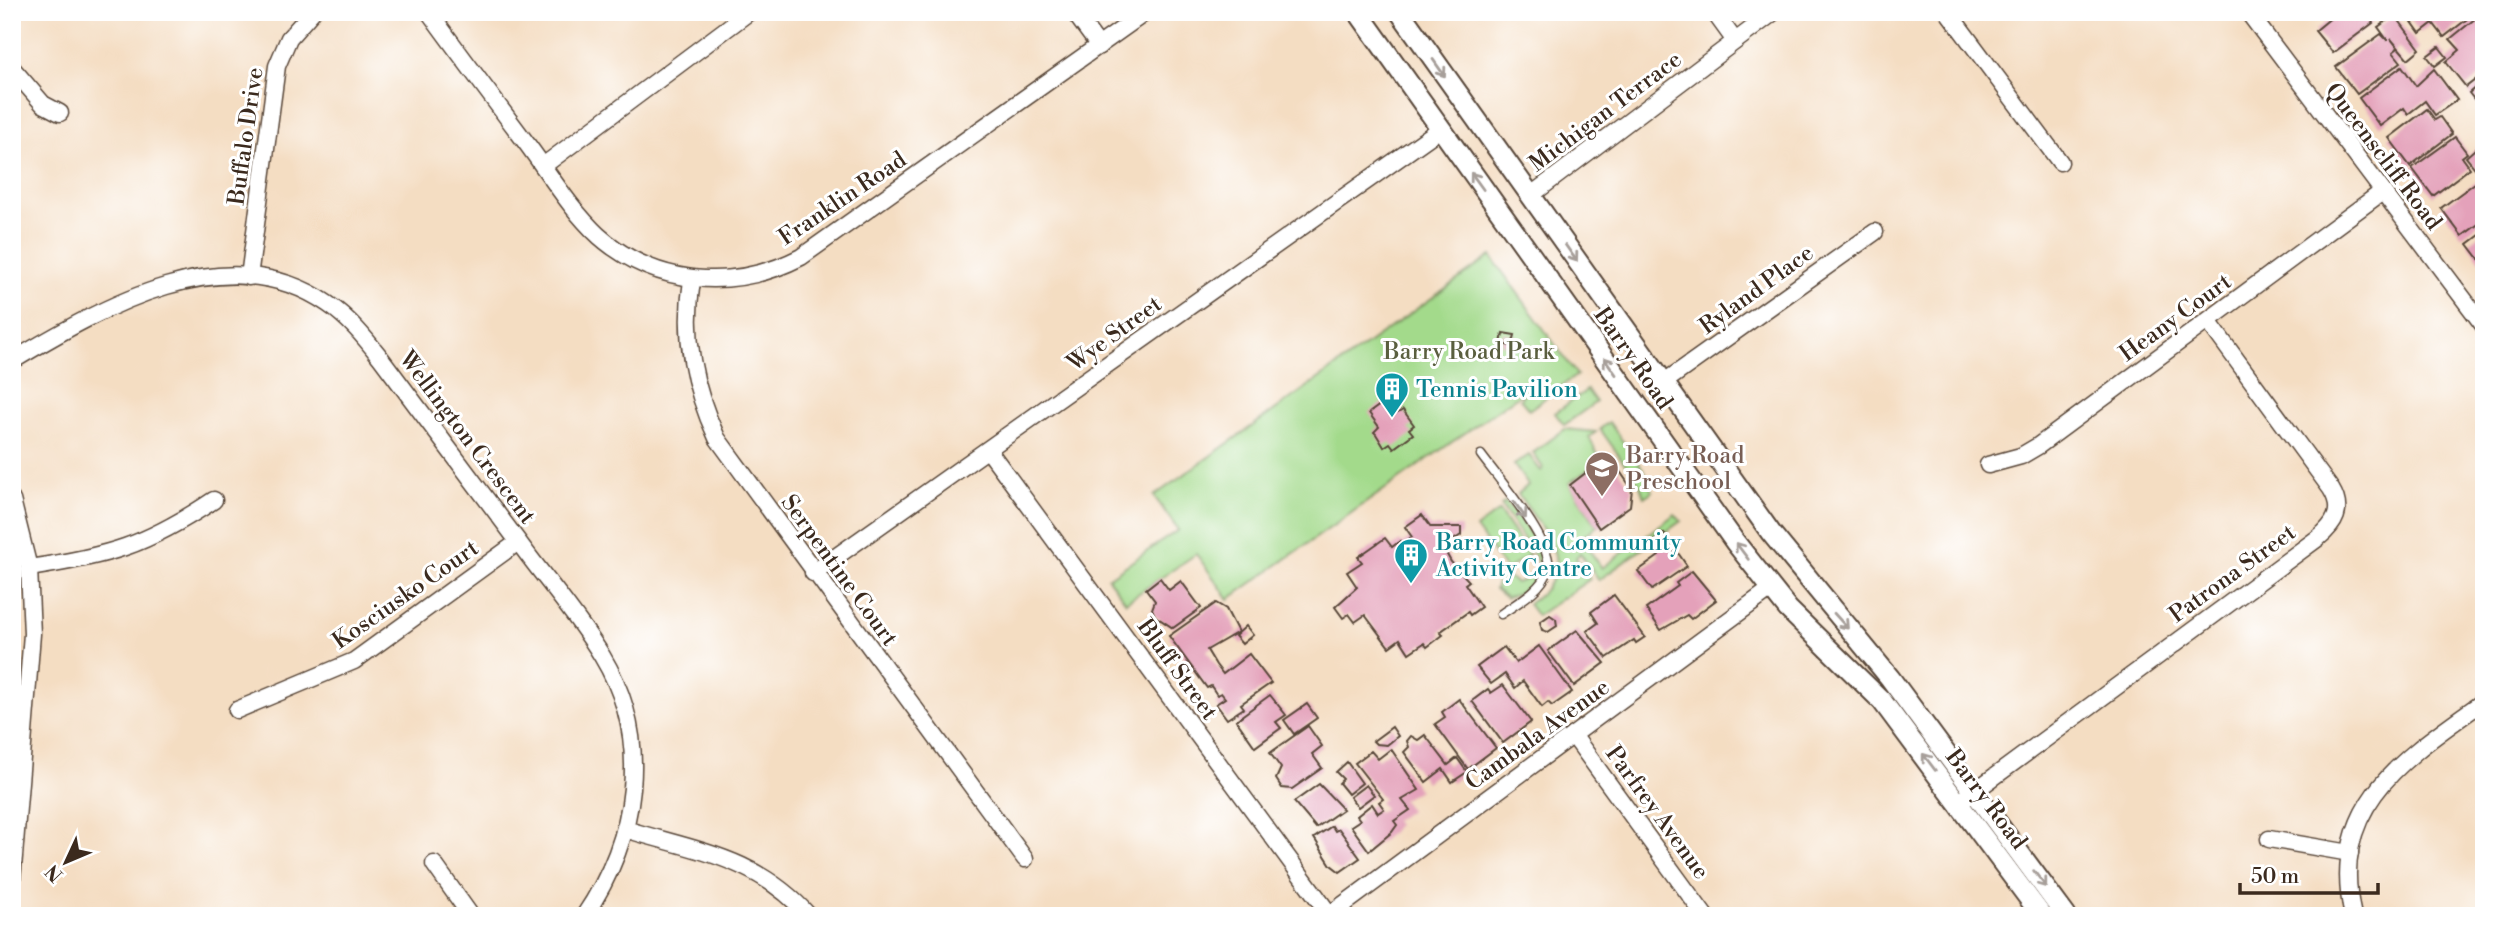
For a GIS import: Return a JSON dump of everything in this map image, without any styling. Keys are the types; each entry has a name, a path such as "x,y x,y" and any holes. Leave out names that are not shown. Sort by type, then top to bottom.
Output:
{"street":[{"name":"Buffalo Drive","path":"249,276 277,66 289,38 312,12"},
{"name":"Franklin Road","path":"429,12 543,166 600,237 637,262 663,273 692,279 756,276 801,257 1146,12"},
{"path":"543,166 749,12"},
{"path":"1074,12 1099,46"},
{"name":"Barry Road","path":"1357,12 1771,589 1882,701 2066,916"},
{"name":"Barry Road","path":"1400,12 1798,569 1890,678 2042,916"},
{"path":"1714,12 1735,41"},
{"name":"Michigan Terrace","path":"1530,196 1774,12"},
{"path":"1948,12 2060,162"},
{"name":"Queenscliff Road","path":"2248,12 2484,326"},
{"path":"12,68 43,104 60,113"},
{"name":"Wye Street","path":"813,573 989,451 1440,128"},
{"name":"Heany Court","path":"1988,465 2021,456 2038,446 2382,192"},
{"name":"Ryland Place","path":"1663,383 1875,232"},
{"name":"Wellington Crescent","path":"12,361 75,326 171,283 218,275 249,276 285,283 310,293 348,320 380,357 586,632 616,684 627,721 632,758 632,792 614,866 584,916"},
{"name":"Serpentine Court","path":"692,279 687,326 690,356 705,412 730,459 1025,859"},
{"name":"Patrona Street","path":"1966,797 2318,538 2335,521 2338,506 2331,489 2208,321"},
{"name":"Bluff Street","path":"989,451 1329,915"},
{"path":"12,500 29,568 32,634 18,739 12,881"},
{"path":"29,568 120,551 164,532 214,500"},
{"name":"Kosciusko Court","path":"237,710 354,661 518,542"},
{"path":"1771,589 1798,569"},
{"name":"Cambala Avenue","path":"1329,915 1771,589"},
{"path":"2353,916 2349,897 2350,853 2356,829 2379,785 2407,758 2481,710"},
{"name":"Parfrey Avenue","path":"1573,735 1705,916"},
{"path":"625,829 747,866 777,883 809,916"},
{"path":"2269,839 2350,853"},
{"path":"433,864 471,916"}],"lane":[{"path":"1481,455 1542,541 1549,561 1548,572 1538,587 1501,614"}],"green space":[{"name":"Barry Road Park","path":"1491,256 1577,375 1529,410 1520,399 1526,390 1229,599 1196,554 1126,602 1108,578 1178,530 1154,496"},
{"path":"1587,390 1596,402 1564,425 1555,413"},
{"path":"1609,422 1652,482 1649,485 1653,491 1644,497 1640,485 1600,429"},
{"path":"1565,429 1596,432 1589,437 1601,461 1569,483 1597,526 1581,538 1602,568 1675,514 1681,521 1599,580 1580,553 1576,558 1590,579 1537,616 1528,604 1544,590 1553,577 1556,563 1547,537 1518,494 1528,485 1514,465 1529,455 1541,471 1543,468 1533,453"},
{"path":"1506,502 1536,543 1542,565 1539,575 1530,585 1506,598 1495,589 1501,572 1516,583 1530,578 1538,566 1536,558 1501,505"},
{"path":"1499,511 1529,555 1506,570 1476,528"}],"building":[{"path":"2338,12 2366,12 2373,23 2333,53 2315,31"},
{"path":"2405,12 2476,12 2444,37 2433,23 2420,33"},
{"path":"2395,15 2420,49 2408,59 2391,39 2398,48 2393,52 2401,62 2357,94 2336,67 2381,34 2388,41 2378,27"},
{"path":"2476,18 2484,28 2484,73 2466,87 2446,62 2460,50 2450,39"},
{"path":"2439,47 2447,57 2435,66 2427,56"},
{"path":"2402,66 2416,86 2434,69 2457,100 2435,115 2425,101 2408,114 2404,108 2380,126 2359,98"},
{"path":"2484,80 2484,117 2478,110 2481,108 2469,93"},
{"path":"2427,109 2435,120 2440,117 2452,134 2410,166 2389,138"},
{"path":"2455,137 2467,153 2462,157 2470,168 2433,196 2412,168"},
{"path":"2484,141 2484,168 2478,172 2466,157"},
{"path":"2479,180 2484,186 2484,220 2462,236 2441,208"},
{"path":"2484,232 2484,265 2468,244"},
{"path":"1503,333 1515,335 1512,346 1501,344"},
{"name":"Tennis Pavilion","path":"1388,399 1398,413 1403,410 1414,425 1409,429 1413,434 1394,448 1390,443 1384,447 1374,432 1379,427 1369,413"},
{"name":"Barry Road Preschool","path":"1601,461 1609,472 1617,467 1632,489 1630,506 1599,528 1570,485"},
{"name":"Barry Road Community Activity Centre","path":"1422,515 1431,527 1461,527 1461,535 1446,545 1445,551 1451,562 1469,581 1465,584 1481,607 1470,615 1468,612 1440,632 1443,635 1427,647 1424,643 1409,653 1400,639 1389,647 1365,615 1355,622 1349,614 1343,618 1335,607 1357,587 1347,572 1362,562 1358,557 1385,538 1392,547 1400,541 1402,544 1412,537 1405,527"},
{"path":"1664,533 1674,552 1676,550 1687,566 1652,590 1638,571 1659,556 1652,542"},
{"path":"1692,571 1716,600 1691,619 1687,615 1661,630 1646,609 1678,586 1676,583"},
{"path":"1160,578 1169,590 1181,581 1201,608 1173,628 1155,616 1152,609 1155,601 1146,589"},
{"path":"1614,595 1645,637 1636,643 1634,640 1607,658 1587,631 1598,623 1591,612"},
{"path":"1216,603 1226,609 1238,632 1207,650 1216,665 1223,674 1249,654 1271,683 1241,704 1244,708 1227,719 1216,704 1225,698 1221,693 1217,695 1211,686 1207,688 1169,636"},
{"path":"1550,615 1556,619 1557,626 1548,632 1542,630 1540,622"},
{"path":"1246,626 1253,635 1242,644 1235,636"},
{"path":"1577,630 1605,663 1574,686 1548,651"},
{"path":"1539,646 1572,692 1552,706 1548,702 1542,707 1523,681 1515,688 1505,674 1491,684 1477,667 1504,647 1516,663"},
{"path":"1503,685 1531,722 1503,743 1472,701 1488,689 1491,693"},
{"path":"1270,695 1286,715 1276,722 1281,728 1255,747 1236,720"},
{"path":"1459,699 1496,748 1468,769 1435,724 1445,717 1442,712"},
{"path":"1307,704 1317,718 1294,734 1284,720"},
{"path":"1308,726 1322,746 1312,754 1322,768 1292,789 1282,788 1276,779 1281,768 1270,753"},
{"path":"1392,727 1398,736 1387,745 1373,741"},
{"path":"1425,735 1448,765 1457,758 1467,772 1452,782 1443,769 1426,782 1404,752 1409,747 1407,741 1411,736 1418,740"},
{"path":"1391,749 1419,790 1402,800 1410,810 1394,821 1397,825 1392,832 1369,851 1351,826 1360,820 1357,816 1372,804 1378,813 1384,809 1379,802 1383,799 1355,763 1371,751 1378,759"},
{"path":"1347,762 1362,783 1348,794 1339,783 1343,779 1336,772"},
{"path":"1319,784 1343,809 1316,828 1294,802"},
{"path":"1366,785 1374,795 1358,807 1350,797"},
{"path":"1332,826 1335,831 1339,829 1360,858 1340,872 1331,865 1314,838"}],"place":[{"name":"Tennis Pavilion","path":"1392,419"},
{"name":"Barry Road Preschool","path":"1602,498"},
{"name":"Barry Road Community Activity Centre","path":"1411,585"}]}
